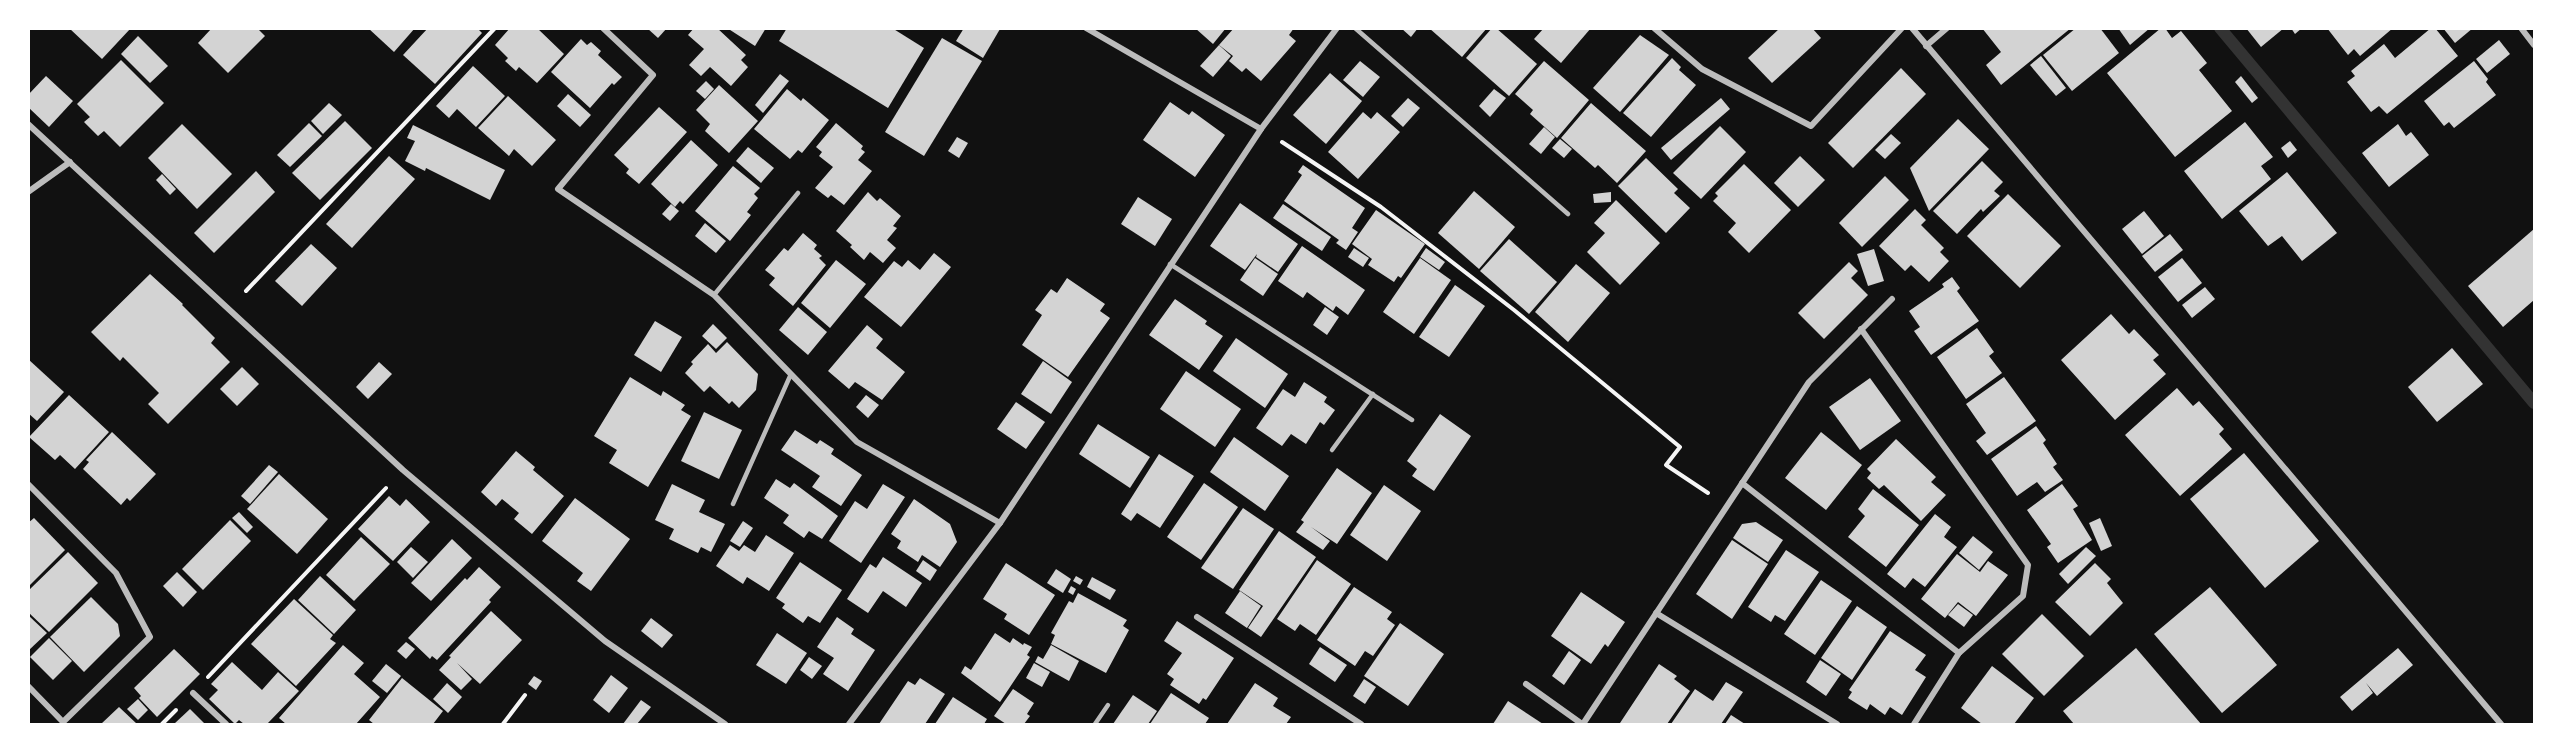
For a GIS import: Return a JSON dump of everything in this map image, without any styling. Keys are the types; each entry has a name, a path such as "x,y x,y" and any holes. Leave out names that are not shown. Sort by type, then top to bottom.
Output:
{"street":[{"path":"603,28 653,75 558,189 714,295 857,442 1000,523"},
{"path":"1086,28 1261,129"},
{"path":"849,724 1000,523 1261,129 1337,28"},
{"path":"1654,28 1702,69 1811,126 1902,28"},
{"path":"1912,28 2501,724"},
{"path":"1926,46 1947,28"},
{"path":"2521,28 2535,45"},
{"path":"28,124 403,470 605,641 725,724"},
{"path":"28,192 70,162"},
{"path":"1526,684 1583,724 1809,382 1892,299"},
{"path":"1861,329 2028,565 2023,596 1959,653 1914,724"},
{"path":"1742,483 1959,653"},
{"path":"28,484 116,573 150,637 64,723 28,686"},
{"path":"1656,613 1837,724"},
{"path":"1197,617 1361,724"},
{"path":"193,693 226,724"}],"lane":[{"path":"1355,28 1568,214"},
{"path":"714,295 798,193"},
{"path":"1170,264 1412,420"},
{"path":"733,504 791,374"},
{"path":"1332,450 1372,394"},
{"path":"1095,724 1108,705"}],"path":[{"path":"229,309 495,28"},
{"path":"1261,129 1381,207 1523,318 1680,447 1666,465 1728,506"},
{"path":"162,724 403,470"},
{"path":"503,724 525,695"}],"building":[{"path":"69,28 131,28 102,59"},
{"path":"212,28 257,28 265,36 228,73 198,43"},
{"path":"368,28 415,28 394,52"},
{"path":"428,28 477,28 482,33 435,84 403,55"},
{"path":"510,28 537,28 564,54 537,83 519,67 516,71 505,61 508,58 495,45"},
{"path":"647,28 667,28 658,38"},
{"path":"694,28 717,28 746,55 741,60 748,67 731,86 710,67 701,76 689,65 704,49 688,35"},
{"path":"727,28 766,28 755,46"},
{"path":"787,28 892,28 924,48 888,108 779,41"},
{"path":"964,28 1000,29 983,58 956,41"},
{"path":"1195,28 1226,28 1213,44"},
{"path":"1234,28 1294,28 1289,35 1296,41 1261,81 1246,68 1242,72 1229,61 1233,56 1219,45"},
{"path":"1401,28 1418,28 1411,37"},
{"path":"1429,28 1487,28 1462,57"},
{"path":"1492,28 1496,28 1537,64 1509,96 1466,58"},
{"path":"1544,28 1591,28 1561,63 1534,39"},
{"path":"1780,28 1812,28 1821,38 1772,83 1748,58"},
{"path":"1982,28 2071,28 2001,85 1986,65 2001,52"},
{"path":"2076,28 2100,28 2119,53 2072,91 2043,55"},
{"path":"2118,28 2150,28 2130,45"},
{"path":"2161,28 2165,28 2172,38 2181,31 2207,63 2199,70 2232,111 2175,157 2107,73"},
{"path":"2246,28 2284,28 2261,47"},
{"path":"2291,28 2302,28 2295,34"},
{"path":"2327,28 2393,28 2360,56 2354,49 2348,55"},
{"path":"2431,28 2435,28 2458,56 2387,114 2379,106 2371,112 2347,82 2355,76 2351,71 2384,44 2395,58"},
{"path":"2443,28 2473,28 2455,43"},
{"path":"1640,35 1669,55 1620,112 1593,88"},
{"path":"138,36 168,66 150,83 121,54"},
{"path":"942,38 982,61 924,156 885,132"},
{"path":"581,39 587,45 591,42 601,51 598,55 622,77 614,85 612,83 590,108 551,72"},
{"path":"2499,40 2510,54 2487,73 2476,59"},
{"path":"1219,45 1231,56 1213,77 1200,66"},
{"path":"2041,56 2066,88 2056,96 2030,65"},
{"path":"1672,58 1681,67 1679,70 1696,85 1651,137 1623,113"},
{"path":"121,60 164,103 120,147 104,131 98,136 84,122 90,117 77,104"},
{"path":"1360,61 1380,77 1363,97 1343,80"},
{"path":"1544,61 1589,100 1557,138 1530,114 1533,110 1515,94"},
{"path":"2474,61 2488,79 2486,82 2496,95 2454,128 2449,122 2444,126 2424,101"},
{"path":"473,66 505,96 476,127 457,109 449,118 436,106"},
{"path":"1901,68 1926,94 1853,168 1828,143"},
{"path":"1330,73 1362,101 1326,144 1293,115"},
{"path":"780,74 789,81 763,113 755,105"},
{"path":"46,76 73,101 49,127 28,107 28,95"},
{"path":"2241,76 2258,98 2252,103 2235,82"},
{"path":"706,81 714,89 705,99 696,91"},
{"path":"719,85 758,121 729,153 705,131 710,124 696,110"},
{"path":"787,89 801,101 803,98 829,120 802,153 798,150 790,159 754,129"},
{"path":"1494,89 1506,98 1490,117 1479,106"},
{"path":"568,94 591,115 580,127 557,106"},
{"path":"508,96 556,140 532,166 514,149 509,156 478,128"},
{"path":"1408,98 1420,108 1403,127 1391,116"},
{"path":"1721,98 1730,109 1671,160 1661,148"},
{"path":"1170,102 1189,115 1192,111 1225,135 1195,177 1143,140"},
{"path":"329,103 342,115 323,134 311,121"},
{"path":"1591,103 1646,151 1617,183 1598,165 1595,168 1561,138"},
{"path":"659,107 687,132 639,184 626,173 629,169 614,155"},
{"path":"1363,112 1371,119 1377,112 1400,132 1358,179 1328,152"},
{"path":"1958,119 1989,149 1929,211 1910,168"},
{"path":"345,121 372,148 320,200 292,173"},
{"path":"2245,122 2273,157 2261,166 2271,179 2222,219 2184,171"},
{"path":"309,123 322,136 290,167 277,155"},
{"path":"836,123 863,146 861,149 865,152 858,160 872,171 844,205 831,195 828,198 815,188 833,167 819,156 822,152 816,147"},
{"path":"182,124 232,174 197,209 148,158"},
{"path":"2398,124 2406,136 2411,132 2429,155 2389,187 2362,153"},
{"path":"413,125 505,170 490,200 426,168 425,171 405,161 415,141 407,138"},
{"path":"1720,126 1746,152 1701,199 1673,173"},
{"path":"1544,127 1555,137 1541,154 1529,144"},
{"path":"1891,134 1901,143 1885,159 1875,150"},
{"path":"957,137 968,143 959,158 948,151"},
{"path":"1560,139 1572,149 1564,158 1552,148"},
{"path":"691,140 718,165 683,204 680,201 675,207 651,184"},
{"path":"2290,141 2297,150 2288,158 2281,148"},
{"path":"748,147 774,168 761,183 736,161"},
{"path":"389,156 415,179 352,248 326,224"},
{"path":"1800,156 1825,180 1798,207 1774,183"},
{"path":"1646,158 1678,189 1674,193 1690,208 1666,233 1618,186"},
{"path":"1982,161 2003,182 1994,191 2000,196 1983,212 1981,209 1957,234 1933,211"},
{"path":"1744,164 1791,210 1749,253 1728,232 1736,223 1713,201 1718,196 1715,193"},
{"path":"1303,165 1365,208 1352,228 1358,232 1346,250 1336,243 1339,240 1284,201 1302,175 1298,172"},
{"path":"733,166 760,188 754,194 758,198 747,212 751,215 730,241 695,211"},
{"path":"256,171 275,192 214,253 194,233"},
{"path":"2287,172 2337,233 2302,261 2282,236 2268,246 2239,211"},
{"path":"162,174 176,189 170,195 156,180"},
{"path":"1885,176 1909,200 1862,247 1839,223"},
{"path":"1474,191 1515,227 1479,269 1438,233"},
{"path":"868,192 877,201 880,198 901,216 893,226 897,228 887,240 896,248 883,263 870,252 864,260 836,231"},
{"path":"1611,192 1611,202 1594,203 1593,194"},
{"path":"2008,194 2061,246 2020,288 1967,236"},
{"path":"1138,197 1172,219 1155,246 1121,224"},
{"path":"1616,200 1660,243 1620,285 1587,252 1605,233 1594,223"},
{"path":"1240,203 1298,244 1278,272 1256,257 1257,254 1245,270 1210,246"},
{"path":"671,204 679,211 670,221 662,214"},
{"path":"1283,204 1331,237 1322,251 1273,218"},
{"path":"1915,209 1926,220 1921,225 1944,248 1940,252 1949,261 1929,282 1911,265 1905,271 1879,246"},
{"path":"1376,210 1425,244 1401,278 1398,276 1394,282 1368,265 1372,259 1352,244"},
{"path":"2144,211 2164,236 2142,254 2122,229"},
{"path":"705,223 726,241 716,253 695,236"},
{"path":"2534,229 2534,300 2503,327 2468,286"},
{"path":"803,233 817,245 814,249 822,256 819,258 826,265 793,306 769,285 775,278 765,270 784,248 788,251"},
{"path":"2170,234 2183,250 2155,272 2142,256"},
{"path":"1509,239 1557,282 1529,314 1480,271"},
{"path":"311,244 337,268 302,306 275,281"},
{"path":"1302,246 1365,290 1348,315 1336,306 1333,311 1307,292 1303,298 1278,281"},
{"path":"1354,248 1369,258 1363,267 1348,257"},
{"path":"1426,248 1445,262 1439,270 1420,257"},
{"path":"1874,249 1884,281 1868,286 1857,254"},
{"path":"934,253 951,267 901,327 864,297 894,261 902,267 908,260 920,270"},
{"path":"1255,258 1278,274 1263,296 1240,280"},
{"path":"1420,258 1451,280 1414,334 1383,312"},
{"path":"2182,258 2202,283 2178,302 2158,277"},
{"path":"836,260 866,284 830,328 801,303"},
{"path":"1849,262 1858,271 1851,278 1868,295 1824,339 1798,313"},
{"path":"1576,264 1610,293 1568,342 1535,312"},
{"path":"150,274 215,338 211,343 230,362 168,424 148,404 159,393 123,357 120,361 91,332"},
{"path":"1952,277 1960,288 1957,291 1979,321 1931,355 1914,331 1920,327 1909,311 1944,287 1942,284"},
{"path":"1067,278 1105,304 1100,311 1110,318 1068,377 1022,345 1042,315 1035,310 1051,289 1057,293"},
{"path":"1455,285 1485,306 1449,357 1419,337"},
{"path":"2205,287 2215,299 2192,318 2182,305"},
{"path":"1175,299 1207,321 1205,324 1223,336 1199,370 1149,335"},
{"path":"798,307 827,332 808,355 779,330"},
{"path":"1325,307 1339,317 1327,335 1313,325"},
{"path":"2111,314 2129,334 2134,329 2159,355 2153,360 2166,374 2115,420 2061,360"},
{"path":"655,321 682,337 661,372 634,355"},
{"path":"713,324 727,338 716,349 702,336"},
{"path":"867,325 883,339 876,348 905,372 882,400 855,382 849,389 828,371"},
{"path":"1977,328 1994,352 1989,356 2002,373 1966,399 1937,357"},
{"path":"1236,338 1288,374 1265,408 1213,371"},
{"path":"727,342 758,374 756,390 739,408 732,401 729,404 710,386 704,392 685,373 693,364 691,362 708,344 716,353"},
{"path":"2452,348 2483,384 2437,422 2408,387"},
{"path":"28,359 64,392 37,421 28,413"},
{"path":"1043,361 1072,382 1051,414 1021,394"},
{"path":"379,362 392,374 368,399 356,387"},
{"path":"242,367 259,384 237,406 220,389"},
{"path":"1186,371 1241,409 1215,447 1160,409"},
{"path":"630,377 661,396 663,391 685,405 681,410 691,416 648,487 609,463 617,450 594,436"},
{"path":"2004,377 2036,421 1987,455 1976,441 1986,433 1966,404"},
{"path":"1870,378 1901,421 1860,450 1829,407"},
{"path":"1304,382 1327,397 1324,402 1335,410 1324,425 1320,422 1306,444 1291,434 1282,446 1256,428 1283,389 1295,397"},
{"path":"2177,388 2193,406 2199,401 2224,429 2219,434 2232,449 2180,496 2125,435"},
{"path":"69,395 109,432 75,469 60,455 55,460 29,437"},
{"path":"866,395 879,405 868,418 856,407"},
{"path":"1016,402 1045,422 1026,449 997,429"},
{"path":"704,412 742,430 719,479 681,461"},
{"path":"1440,414 1471,436 1434,491 1412,476 1417,469 1407,461"},
{"path":"1098,424 1150,457 1130,488 1079,454"},
{"path":"2036,426 2046,440 2043,443 2057,464 2053,467 2063,480 2045,492 2037,482 2017,496 1991,459"},
{"path":"795,430 817,444 820,440 834,449 831,454 862,475 841,506 812,487 820,476 781,450"},
{"path":"112,432 156,474 130,501 127,498 121,505 83,469 89,462 86,460"},
{"path":"1821,432 1862,465 1826,510 1785,478"},
{"path":"1234,437 1289,476 1265,511 1210,472"},
{"path":"1896,439 1936,477 1931,482 1946,495 1921,521 1884,485 1879,489 1867,478 1871,473 1867,469"},
{"path":"516,451 535,467 533,470 564,496 532,534 514,519 519,513 502,499 496,506 481,492"},
{"path":"2244,453 2319,541 2265,588 2190,499"},
{"path":"1159,454 1194,476 1160,528 1137,513 1131,521 1121,514"},
{"path":"269,465 278,472 250,504 241,496"},
{"path":"1337,468 1372,493 1337,544 1311,527 1330,541 1323,550 1296,532 1304,522 1301,520"},
{"path":"279,474 328,519 297,554 247,509"},
{"path":"776,479 790,488 794,483 838,516 822,539 809,531 804,538 783,523 789,515 764,498"},
{"path":"1204,483 1238,507 1201,560 1167,537"},
{"path":"672,484 705,500 699,512 725,524 711,552 701,547 698,553 669,539 674,529 655,520"},
{"path":"883,484 905,497 861,563 829,541 855,501 867,509"},
{"path":"2062,484 2078,506 2073,509 2092,540 2058,563 2047,547 2051,544 2027,510"},
{"path":"1384,485 1421,511 1387,561 1350,535"},
{"path":"1873,489 1919,525 1886,567 1848,537 1865,516 1858,509"},
{"path":"389,496 400,506 406,499 430,522 393,561 358,529"},
{"path":"575,498 630,539 591,591 577,581 583,573 542,541"},
{"path":"914,499 950,524 957,542 940,567 922,555 918,562 897,548 901,541 891,534"},
{"path":"1243,508 1274,529 1233,589 1201,568"},
{"path":"239,512 253,527 247,533 232,518"},
{"path":"1935,514 1951,527 1944,537 1957,547 1925,587 1913,578 1905,588 1887,574"},
{"path":"34,518 65,550 28,587 28,523"},
{"path":"2100,518 2112,546 2101,551 2089,523"},
{"path":"230,520 251,541 203,590 182,569"},
{"path":"743,521 753,528 740,547 730,541"},
{"path":"1756,522 1783,540 1768,562 1733,538 1742,524"},
{"path":"1279,531 1316,557 1261,637 1248,628 1263,606 1239,590"},
{"path":"766,535 794,553 769,591 747,577 743,584 716,566 730,545 739,551 744,545 755,552"},
{"path":"1973,536 1993,552 1979,570 1959,553"},
{"path":"361,537 390,564 354,601 326,575"},
{"path":"452,539 472,558 431,601 411,583"},
{"path":"1732,540 1768,564 1732,619 1696,594"},
{"path":"411,547 428,562 413,578 397,562"},
{"path":"2086,547 2096,556 2068,584 2059,574"},
{"path":"1786,550 1819,572 1785,621 1775,615 1771,622 1748,607"},
{"path":"68,552 98,583 49,632 28,612 28,591"},
{"path":"1957,554 1980,572 1988,561 2008,575 1976,616 1958,602 1945,618 1921,599"},
{"path":"883,557 922,583 906,607 883,591 868,613 847,599 870,564 876,568"},
{"path":"923,560 937,570 930,581 916,571"},
{"path":"1317,560 1351,584 1316,635 1300,624 1295,631 1277,619"},
{"path":"800,562 842,590 820,623 808,616 803,623 782,608 785,604 776,598"},
{"path":"1006,563 1055,595 1029,635 1004,619 1007,614 983,599"},
{"path":"2095,563 2111,579 2107,583 2123,603 2090,636 2055,602"},
{"path":"479,567 501,587 489,600 491,602 437,660 432,656 430,659 408,638 465,578 467,580"},
{"path":"1056,569 1071,579 1063,593 1047,583"},
{"path":"177,572 197,592 183,607 163,586"},
{"path":"320,576 356,610 334,634 298,600"},
{"path":"1076,576 1083,580 1080,585 1073,581"},
{"path":"1092,577 1116,590 1110,600 1087,587"},
{"path":"1821,580 1852,601 1815,655 1784,634"},
{"path":"1071,586 1076,589 1073,595 1068,592"},
{"path":"1354,587 1392,612 1387,619 1395,625 1373,656 1365,651 1355,666 1317,640"},
{"path":"2210,587 2277,665 2222,713 2154,634"},
{"path":"1240,591 1261,606 1247,628 1225,613"},
{"path":"1581,592 1625,622 1608,647 1605,644 1591,664 1551,636"},
{"path":"1078,593 1127,620 1123,626 1129,630 1106,673 1051,644 1055,635 1051,633 1069,601 1073,603"},
{"path":"91,597 118,624 120,636 84,672 50,637"},
{"path":"294,599 333,635 330,639 336,643 296,686 251,644"},
{"path":"1958,604 1973,615 1964,627 1948,615"},
{"path":"1857,606 1887,627 1852,680 1821,658"},
{"path":"491,611 522,640 480,684 457,663 472,679 461,690 439,670"},
{"path":"2042,614 2084,656 2044,696 2002,654"},
{"path":"28,615 47,633 28,651"},
{"path":"837,617 854,629 851,634 875,650 848,691 823,674 834,658 817,647"},
{"path":"651,618 673,635 662,648 641,631"},
{"path":"1177,621 1234,658 1206,700 1203,698 1199,704 1170,685 1174,679 1167,674 1182,653 1164,641"},
{"path":"1400,623 1444,654 1408,706 1364,676"},
{"path":"1890,631 1926,655 1915,670 1926,677 1902,715 1890,707 1885,715 1870,704 1867,710 1848,698 1852,692 1849,690"},
{"path":"777,633 807,653 786,684 756,665"},
{"path":"995,633 1010,643 1013,638 1023,645 1024,643 1032,647 1027,655 1030,657 1000,702 961,673 965,666 971,670"},
{"path":"49,638 72,661 53,680 30,657"},
{"path":"406,642 415,649 406,659 397,651"},
{"path":"343,645 364,663 354,674 380,697 356,724 286,724 279,718"},
{"path":"1051,645 1079,661 1069,681 1035,662 1038,656 1043,659"},
{"path":"1320,647 1347,665 1335,682 1309,664"},
{"path":"2136,648 2201,724 2074,724 2063,711"},
{"path":"2398,648 2413,665 2377,696 2366,683 2373,693 2352,711 2340,697"},
{"path":"174,649 200,674 157,717 139,698 141,696 134,688"},
{"path":"1569,651 1581,660 1564,685 1552,676"},
{"path":"809,657 822,666 812,679 800,670"},
{"path":"1820,660 1841,674 1826,696 1806,682"},
{"path":"232,662 262,690 278,672 299,691 267,724 244,724 239,720 235,724 209,699 218,690 211,684"},
{"path":"1034,663 1050,672 1042,687 1026,678"},
{"path":"386,664 401,676 387,693 372,681"},
{"path":"1659,664 1677,676 1674,679 1690,691 1667,724 1620,723"},
{"path":"1992,666 2034,698 2014,724 1982,724 1961,708"},
{"path":"611,675 628,688 609,713 593,700"},
{"path":"534,676 542,681 536,690 528,684"},
{"path":"402,678 443,711 433,724 374,724 369,720"},
{"path":"920,678 945,694 925,724 879,724 908,681 915,685"},
{"path":"1364,679 1376,687 1365,704 1353,696"},
{"path":"1726,682 1743,692 1721,724 1671,724 1695,689 1713,701"},
{"path":"447,683 462,697 448,713 433,699"},
{"path":"1255,683 1278,698 1273,706 1291,717 1286,724 1227,724"},
{"path":"1013,689 1034,703 1027,714 1030,716 1024,724 1006,724 994,716"},
{"path":"1171,693 1209,718 1205,724 1150,724"},
{"path":"1133,695 1157,711 1148,724 1113,724"},
{"path":"953,697 987,719 984,724 935,724"},
{"path":"138,699 148,710 138,720 127,709"},
{"path":"641,700 651,707 637,724 623,724"},
{"path":"1508,701 1543,724 1493,724"},
{"path":"119,707 137,724 101,724"},
{"path":"190,709 205,724 174,724"},
{"path":"1731,715 1745,724 1725,724"}],"waterway":[{"path":"2220,28 2534,403"}]}
